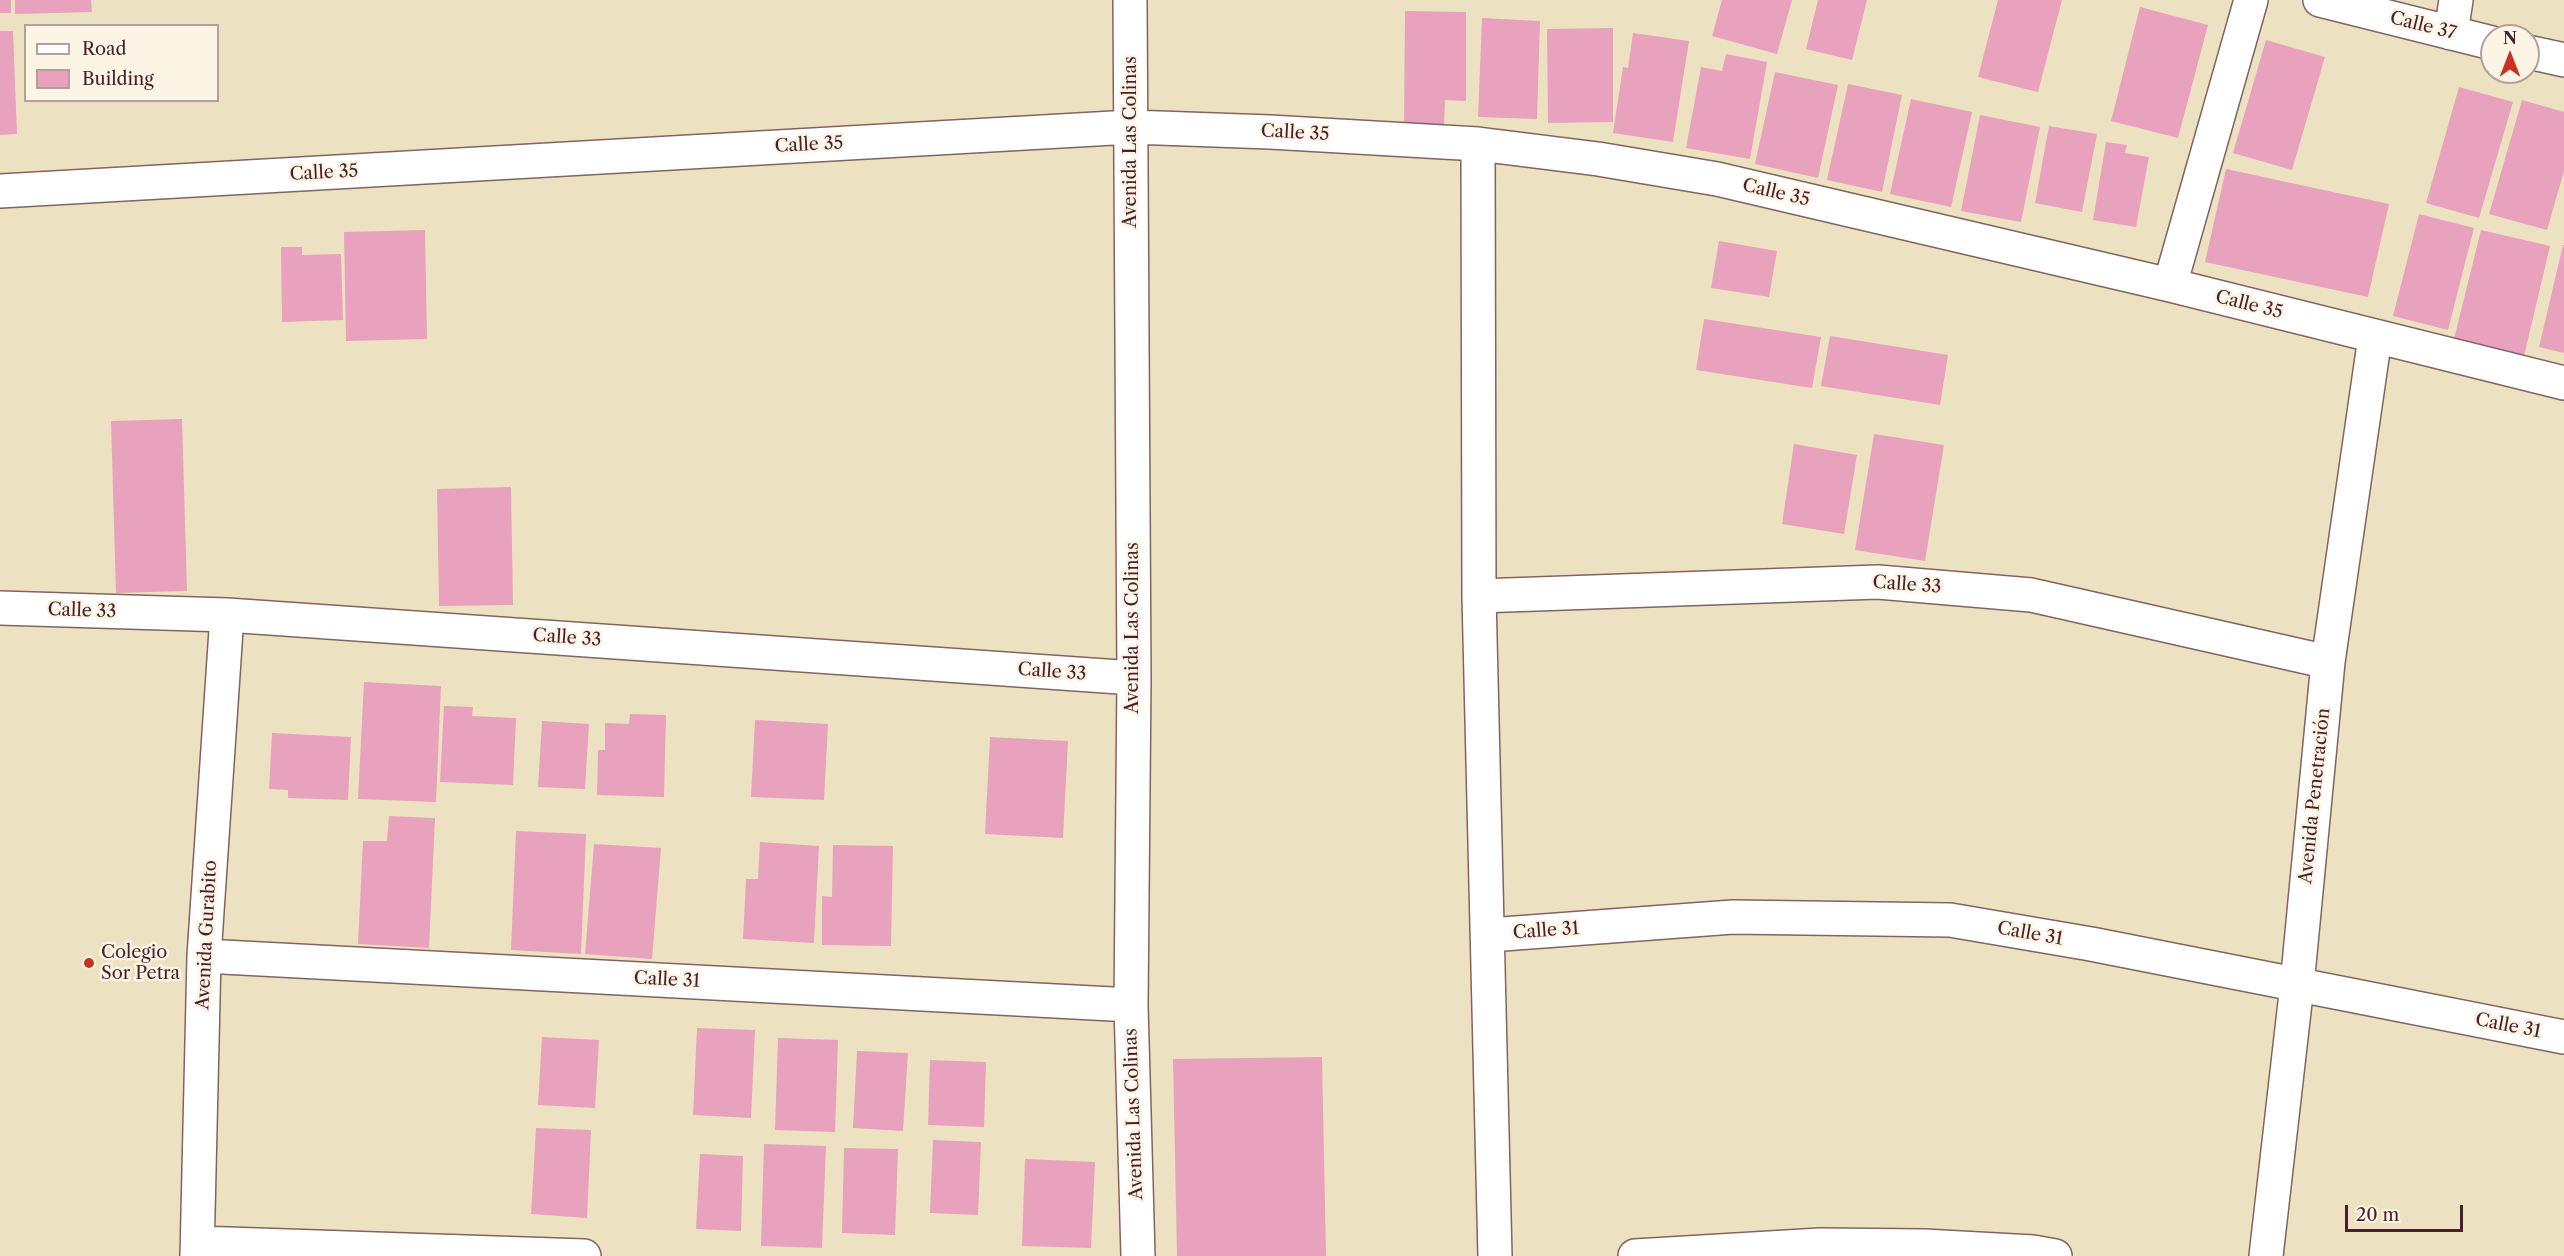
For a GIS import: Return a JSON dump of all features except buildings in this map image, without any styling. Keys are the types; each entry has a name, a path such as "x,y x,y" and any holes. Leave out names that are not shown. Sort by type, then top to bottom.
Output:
{"street":[{"name":"Avenida Las Colinas","path":"1130,0 1134,678 1131,1005 1138,1256"},
{"path":"2170,285 2251,0"},
{"name":"Calle 37","path":"2320,0 2480,40"},
{"path":"2451,33 2456,0"},
{"path":"2540,55 2564,60"},
{"name":"Calle 35","path":"0,191 1131,127 1270,132 1478,144 1598,159 1718,179 2170,285 2564,383"},
{"path":"1478,144 1479,596 1495,1256"},
{"name":"Avenida Penetración","path":"2266,1256 2297,985 2328,662 2375,337"},
{"name":"Calle 33","path":"1479,596 1878,582 2031,595 2328,662"},
{"name":"Calle 33","path":"0,608 227,615 1134,678"},
{"name":"Avenida Gurabito","path":"198,1249 204,956 227,615"},
{"name":"Calle 31","path":"1489,935 1733,917 1950,920 2091,944 2564,1036"},
{"name":"Calle 31","path":"204,956 1131,1005"},
{"path":"1635,1256 1820,1245 1935,1247 2033,1252 2055,1256"},
{"path":"198,1249 584,1256"}],"place":[{"name":"Colegio Sor Petra","path":"89,963"}]}
